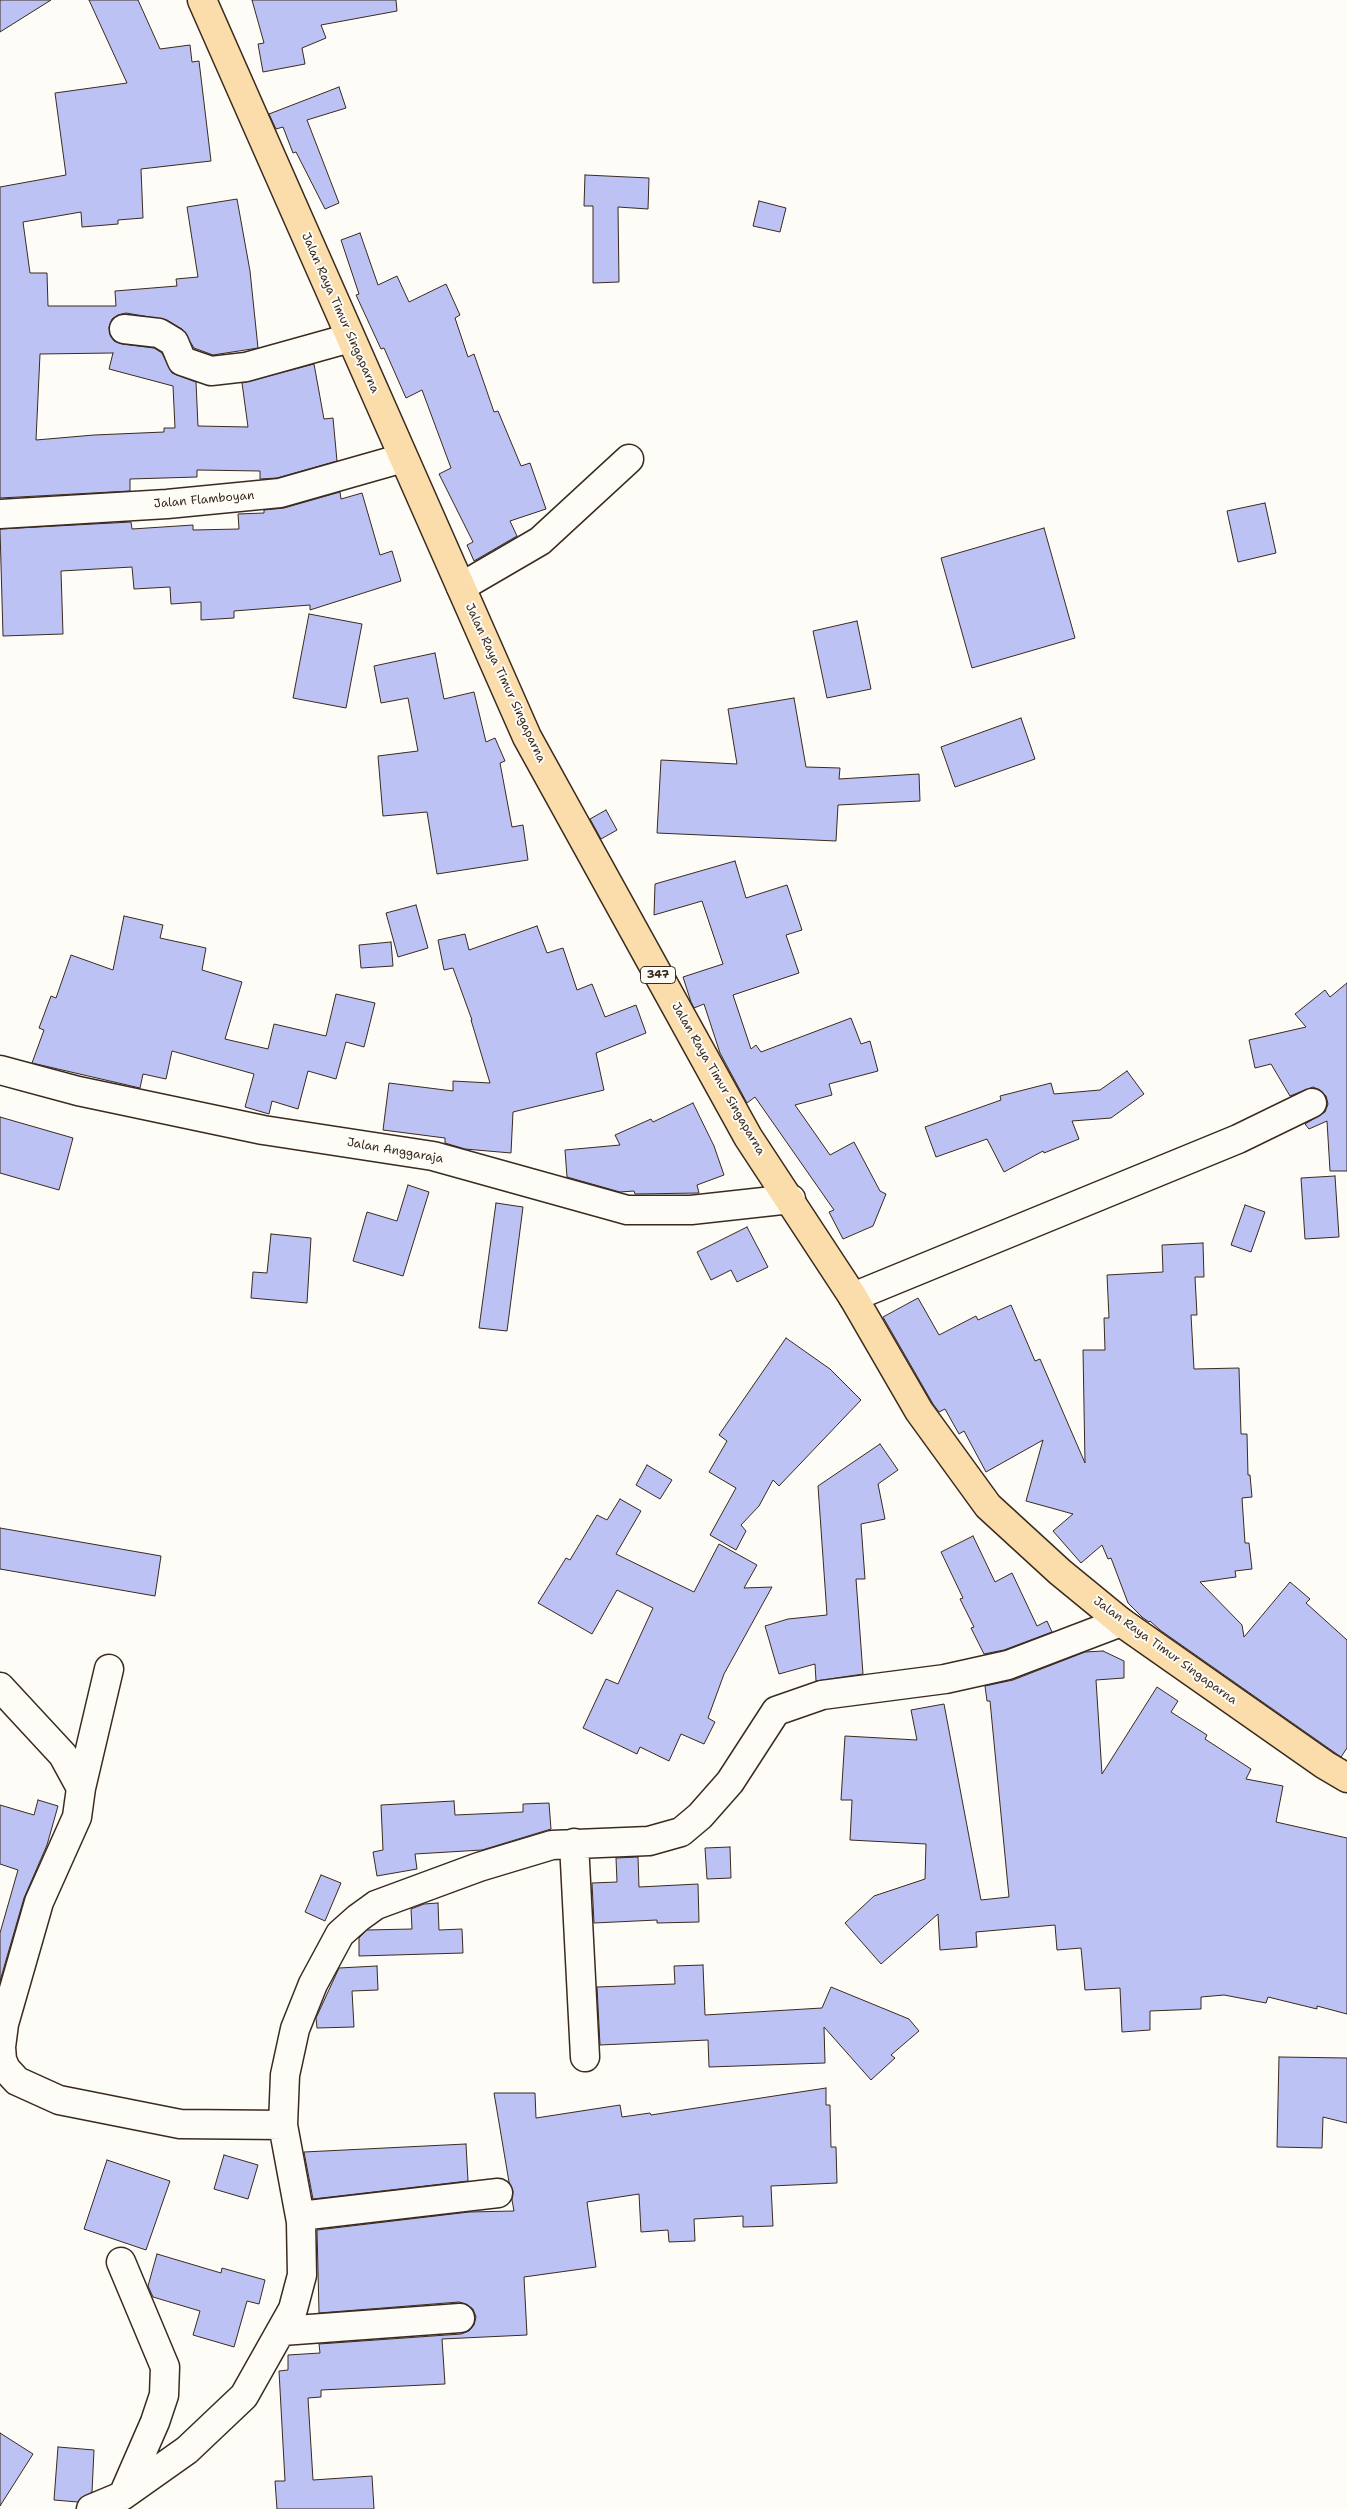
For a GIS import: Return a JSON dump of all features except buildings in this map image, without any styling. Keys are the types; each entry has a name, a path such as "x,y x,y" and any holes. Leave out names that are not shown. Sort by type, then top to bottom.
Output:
{"main road":[{"name":"Jalan Raya Timur Singaparna","path":"202,0 527,737 748,1137 791,1199 853,1297 919,1411 988,1506 1060,1572 1121,1622 1325,1766 1347,1778"}],"street":[{"path":"124,329 159,333 174,342 182,360 211,371 246,367 350,338"},
{"name":"Jalan Flamboyan","path":"0,514 167,504 280,493 403,458"},
{"path":"461,588 540,541 629,459"},
{"name":"Jalan Anggaraja","path":"0,1070 78,1091 263,1130 432,1156 626,1210 691,1210 791,1199"},
{"path":"853,1297 1238,1139 1312,1104"},
{"path":"91,2509 122,2496 187,2450 244,2396 293,2310 302,2274 300,2216 283,2125 285,2075 295,2029 312,1984 340,1934 376,1905 478,1867 552,1845 648,1841 681,1832 700,1816 730,1782 776,1711 822,1695 945,1679 1008,1665 1121,1622"},
{"path":"108,1669 81,1788 77,1817 39,1902 4,2024 1,2047 6,2069 17,2081 29,2088 59,2100 78,2104 180,2124 283,2125"},
{"path":"0,1687 64,1755 81,1788"},
{"path":"574,1843 586,2057"},
{"path":"300,2216 498,2193"},
{"path":"121,2262 165,2367 164,2395 155,2422 122,2496"},
{"path":"282,2331 460,2318"}]}
